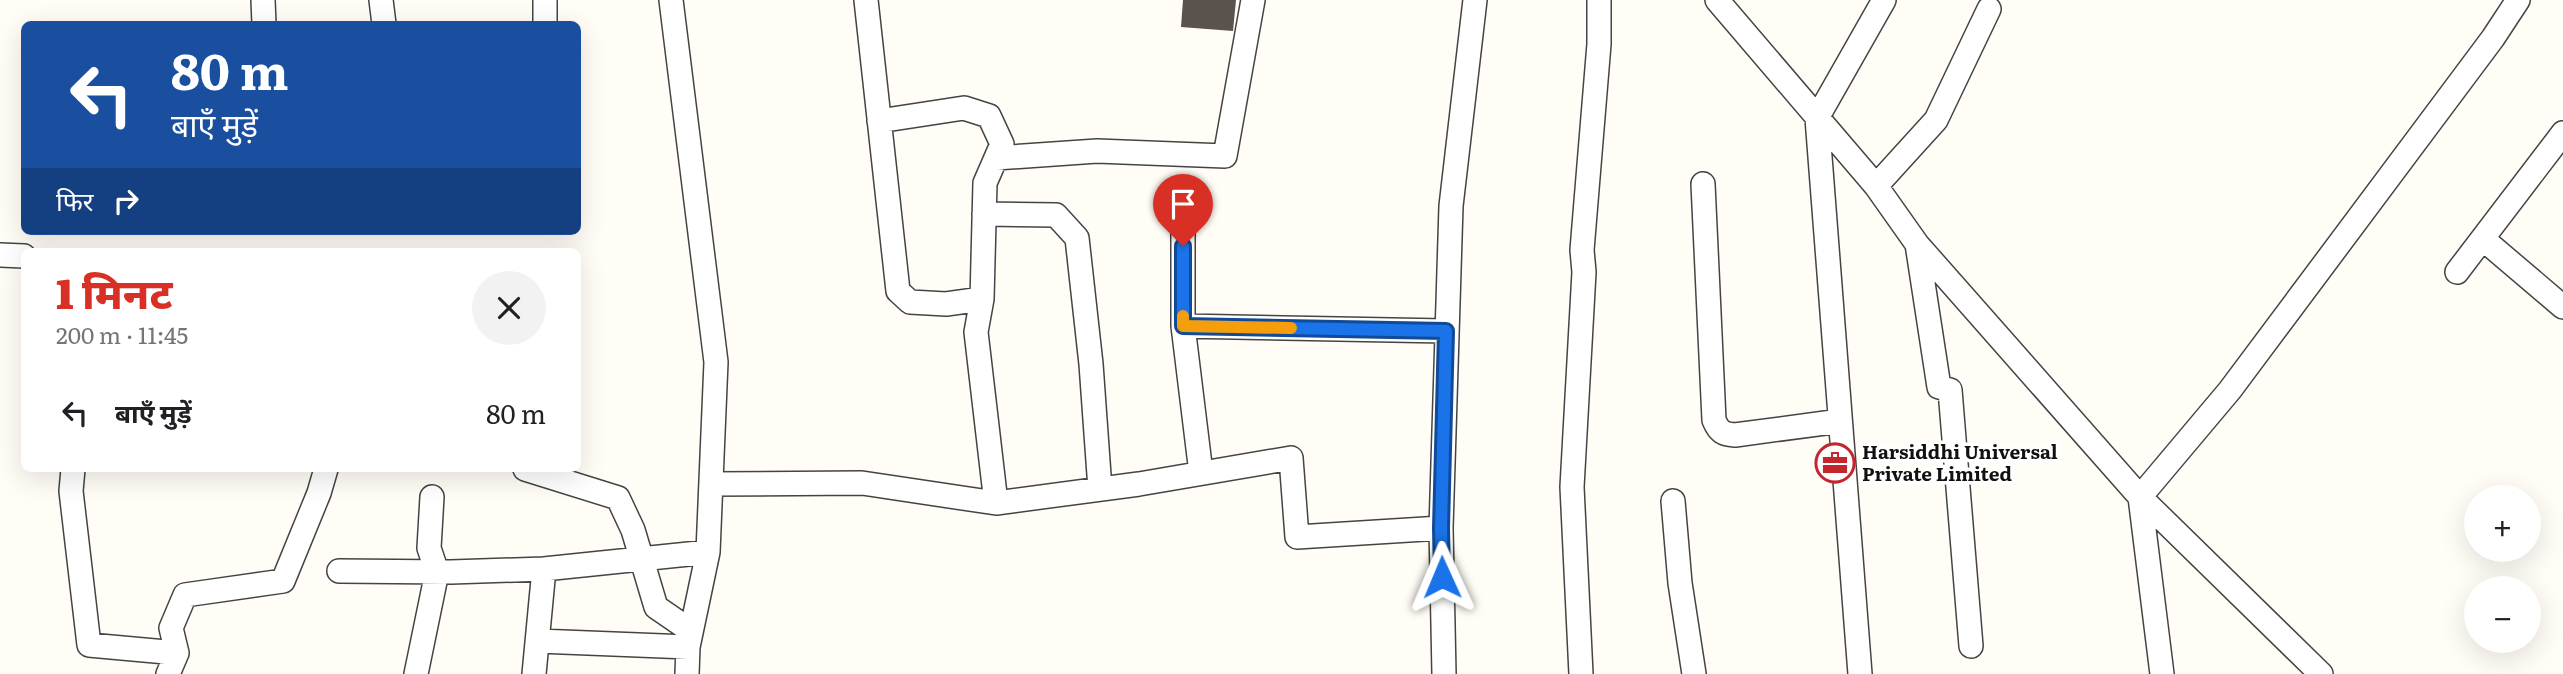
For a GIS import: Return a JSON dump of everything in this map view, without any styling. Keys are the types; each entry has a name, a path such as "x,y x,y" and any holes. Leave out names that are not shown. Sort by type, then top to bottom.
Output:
{"street":[{"path":"263,0 264,21"},
{"path":"384,21 386,0"},
{"path":"545,0 545,21"},
{"path":"671,0 716,362 708,552 690,639 687,674"},
{"path":"866,0 898,291 910,302 946,304 982,299"},
{"path":"996,158 1097,151 1225,156 1254,0"},
{"path":"1444,674 1441,528 1451,206 1475,0"},
{"path":"1581,674 1572,486 1584,272 1582,250 1599,44 1599,0"},
{"path":"1717,0 1876,187 1917,244 2140,496 2321,674"},
{"path":"1860,674 1817,118 1884,0"},
{"path":"2162,674 2140,496 2238,379 2493,38 2518,0"},
{"path":"1876,187 1936,120 1989,9"},
{"path":"879,121 964,108 989,116 1002,144 985,183 982,299 976,332 996,503"},
{"path":"2458,272 2563,133"},
{"path":"1703,184 1714,420 1718,430 1724,434 1735,435 1840,421"},
{"path":"984,214 1056,215 1077,238 1091,364 1100,489"},
{"path":"1183,219 1183,326 1201,473"},
{"path":"2483,239 2563,307"},
{"path":"1917,244 1940,387 1950,390 1971,646"},
{"path":"0,255 21,256"},
{"path":"1183,326 1446,331"},
{"path":"711,484 862,483 996,503 1291,458 1297,537 1441,528"},
{"path":"72,472 71,491 89,645 172,663 171,628 185,595 283,581 325,472"},
{"path":"534,472 618,498 633,530 656,607 690,639"},
{"path":"416,674 437,572 429,548 432,497"},
{"path":"1673,501 1680,583 1694,674"},
{"path":"339,571 544,569 708,552"},
{"path":"534,674 544,569"},
{"path":"538,640 690,639"}],"building":[{"path":"1183,0 1236,0 1233,31 1181,27"}],"slow traffic":[{"path":"1183,316 1183,326 1291,328"}],"place":[{"name":"Harsiddhi Universal Private Limited","path":"1835,463"}],"route":[{"path":"1183,246 1183,326 1446,331 1442,577"}]}
